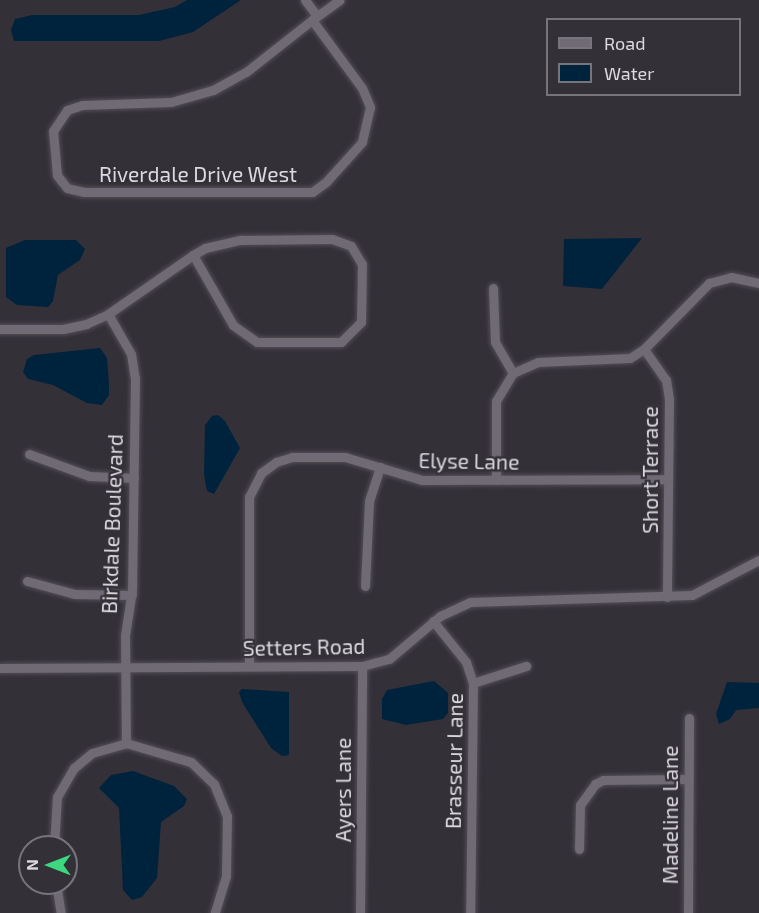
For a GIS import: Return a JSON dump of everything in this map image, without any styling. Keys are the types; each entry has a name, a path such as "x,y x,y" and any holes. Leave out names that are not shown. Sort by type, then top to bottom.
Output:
{"street":[{"path":"305,0 314,18 340,0"},
{"name":"Riverdale Drive West","path":"314,18 362,88 369,121 357,150 312,192 84,192 67,188 55,169 53,131 67,110 82,105 171,102 201,94 246,72 314,18"},
{"path":"0,329 63,329 108,314 193,255 219,243 241,240 332,239 343,242 358,254 363,264 361,322 340,342 256,342 233,325 193,255"},
{"path":"496,480 496,401 513,373 532,363 624,360 644,350 709,283 731,277 757,283"},
{"path":"493,288 495,342 513,373"},
{"name":"Birkdale Boulevard","path":"108,314 134,365 132,595 126,628 126,743"},
{"name":"Short Terrace","path":"644,350 659,368 668,389 667,597"},
{"path":"29,453 89,476 134,478"},
{"name":"Elyse Lane","path":"249,666 248,526 252,488 261,473 276,462 292,458 345,457 416,480 668,479"},
{"path":"365,586 369,501 380,467"},
{"name":"Setters Road","path":"0,668 362,666 389,659 433,621 450,610 480,600 667,597 704,591 759,560"},
{"path":"27,581 75,594 132,595"},
{"name":"Brasseur Lane","path":"433,621 466,662 473,683 470,913"},
{"name":"Ayers Lane","path":"360,913 362,666"},
{"path":"473,683 526,666"},
{"name":"Madeline Lane","path":"688,913 689,718"},
{"path":"54,835 54,807 67,777 92,753 126,743 191,762 214,784 227,826 226,876 215,913"},
{"path":"579,849 580,805 595,784 603,780 688,779"},
{"path":"58,895 61,913"}],"water":[{"path":"187,0 241,0 193,32 159,41 14,41 11,30 15,19 32,15 139,15 175,7"},
{"path":"642,238 602,289 563,286 564,239"},
{"path":"25,240 76,240 85,249 80,260 58,275 53,301 48,307 17,305 6,297 6,248"},
{"path":"100,348 107,358 109,384 109,395 102,405 87,403 53,385 28,379 23,372 27,359 34,355"},
{"path":"218,415 225,421 240,448 214,494 207,491 204,475 205,425 212,416"},
{"path":"434,681 448,693 448,713 443,719 406,725 382,719 382,699 387,690"},
{"path":"727,682 759,683 759,708 736,710 730,719 719,724 716,714"},
{"path":"242,689 289,692 289,755 282,756 271,748 242,702 239,692"},
{"path":"133,771 174,786 187,799 184,806 161,822 157,878 142,897 132,900 123,890 119,808 99,788 111,775"}]}
